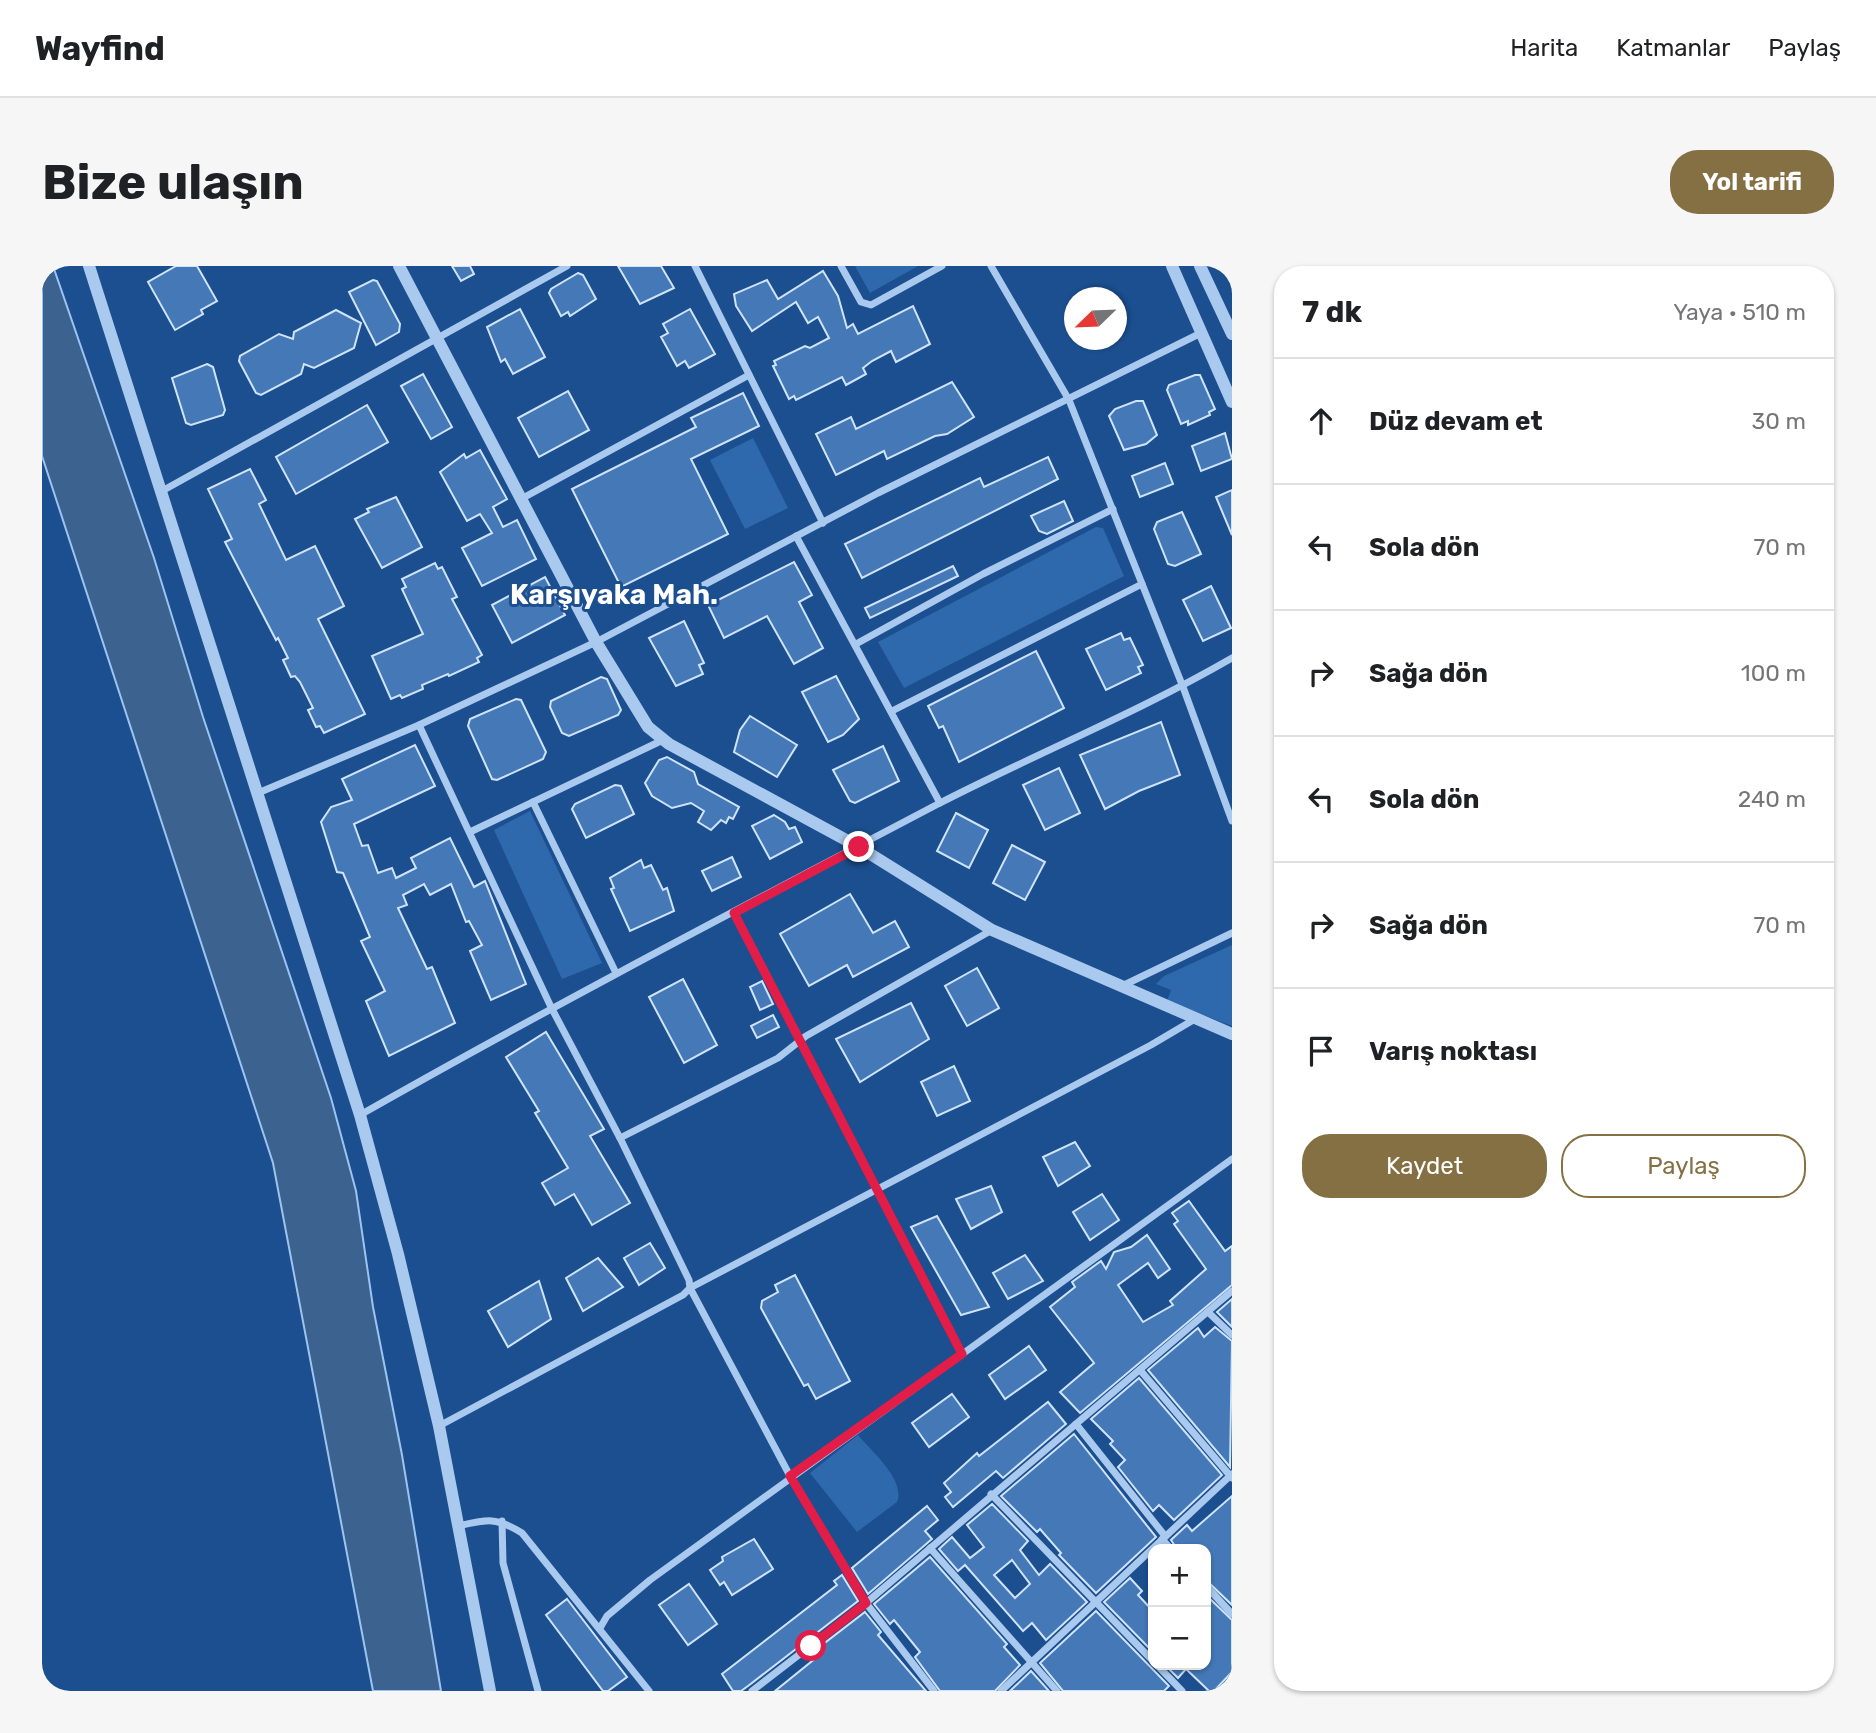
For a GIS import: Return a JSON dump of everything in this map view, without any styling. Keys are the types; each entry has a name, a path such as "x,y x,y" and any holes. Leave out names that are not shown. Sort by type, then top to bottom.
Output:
{"street":[{"path":"89,266 360,1115 398,1254 439,1426 490,1691"},
{"path":"399,266 596,642 648,727 663,740 859,847 992,930 1232,1034"},
{"path":"162,491 567,266"},
{"path":"695,266 823,523"},
{"path":"841,266 861,302 871,304 942,266"},
{"path":"991,266 1069,400 1183,687 1232,821"},
{"path":"1172,266 1232,402"},
{"path":"1200,266 1231,328"},
{"path":"258,793 419,725 596,642 796,536 1201,333"},
{"path":"521,499 749,375"},
{"path":"856,644 983,574 1113,509"},
{"path":"796,536 940,803"},
{"path":"892,711 1143,584"},
{"path":"360,1115 551,1007 940,803 1183,687 1232,658"},
{"path":"419,725 551,1007 620,1138 690,1280 690,1288 790,1476 866,1603 934,1691"},
{"path":"470,832 663,740"},
{"path":"533,802 616,973"},
{"path":"734,913 962,1354"},
{"path":"620,1138 778,1058 799,1041 992,930"},
{"path":"1120,987 1232,933"},
{"path":"439,1426 683,1295 690,1288 1195,1019"},
{"path":"600,1628 607,1616 650,1580 790,1476 1232,1159"},
{"path":"752,1691 866,1603 1232,1291"},
{"path":"1208,1312 1232,1335"},
{"path":"1001,1691 1094,1601 1231,1477 1140,1370"},
{"path":"1076,1424 1168,1544"},
{"path":"991,1494 1148,1656"},
{"path":"458,1526 487,1520 502,1521 522,1533 649,1691"},
{"path":"502,1521 503,1563 538,1691"},
{"path":"930,1548 1057,1691"},
{"path":"1211,1591 1232,1614"},
{"path":"1162,1670 1182,1691"}],"shaded area":[{"path":"42,266 53,266 154,558 203,717 331,1098 356,1191 373,1307 402,1455 441,1691 373,1691 273,1163 42,456"},
{"path":"855,266 918,266 870,293"},
{"path":"753,438 788,508 745,529 710,460"},
{"path":"1096,527 1103,528 1124,576 904,688 878,642"},
{"path":"530,811 602,963 562,979 494,830"},
{"path":"1232,945 1232,1026 1167,1001 1171,990 1156,984 1164,976"},
{"path":"858,1435 886,1466 897,1484 898,1493 897,1502 857,1532 810,1473"}],"building":[{"path":"176,266 197,266 217,301 201,310 203,314 175,330 148,282"},
{"path":"452,266 470,266 474,274 461,281"},
{"path":"618,266 661,266 674,288 640,304"},
{"path":"823,271 838,296 847,328 853,324 858,334 913,306 930,344 896,362 891,351 872,361 863,368 866,374 846,385 842,377 796,400 794,396 789,399 773,366 776,365 774,361 829,338 818,317 808,323 796,302 752,331 736,306 734,294 767,280 778,299"},
{"path":"578,273 583,275 596,299 570,316 568,312 561,316 549,293 551,289"},
{"path":"373,280 377,281 400,324 399,332 376,345 349,292"},
{"path":"520,309 545,357 513,374 505,359 501,362 487,327"},
{"path":"690,309 715,354 689,368 685,361 677,366 661,337 668,333 663,324"},
{"path":"336,310 361,323 354,348 314,368 304,364 301,374 261,395 256,393 239,361 240,356 279,334 293,339 294,332"},
{"path":"207,364 213,367 225,410 223,415 191,425 186,423 172,378"},
{"path":"423,374 452,427 431,439 401,386"},
{"path":"1200,375 1215,409 1209,412 1210,415 1188,425 1188,421 1181,424 1167,390 1169,385"},
{"path":"952,382 974,417 947,434 935,436 887,459 884,451 836,475 816,434 851,417 856,429"},
{"path":"568,391 589,430 539,457 518,418"},
{"path":"743,393 759,426 691,459 728,534 621,587 572,489 696,427 691,418"},
{"path":"1143,401 1157,435 1146,444 1124,450 1109,416 1115,409"},
{"path":"367,405 388,442 296,494 276,457"},
{"path":"1225,433 1232,459 1201,471 1192,446"},
{"path":"480,450 507,499 493,507 503,527 517,520 536,559 482,586 462,548 492,533 480,514 467,521 440,472 464,454 466,458"},
{"path":"1048,457 1058,479 862,578 845,544 980,478 984,487"},
{"path":"1165,463 1173,484 1140,497 1132,476"},
{"path":"250,469 266,500 259,504 286,560 315,546 344,606 318,619 365,714 324,733 320,726 316,727 308,710 313,708 300,682 295,676 291,677 283,660 288,658 225,542 232,539 208,489"},
{"path":"1232,490 1232,535 1216,497"},
{"path":"396,497 422,547 382,568 355,519 369,512 367,509"},
{"path":"1064,501 1073,521 1047,534 1039,531 1031,516"},
{"path":"1182,512 1201,554 1175,566 1168,564 1154,529 1157,522"},
{"path":"794,562 812,595 799,602 823,648 794,664 767,616 724,638 708,605"},
{"path":"435,563 438,569 442,567 457,597 452,599 482,655 477,658 479,662 422,685 423,689 402,698 400,695 391,699 372,656 423,634 402,589 406,587 402,579"},
{"path":"953,566 958,576 870,618 865,608"},
{"path":"545,577 565,615 512,643 492,605"},
{"path":"1211,586 1231,628 1203,641 1183,600"},
{"path":"684,621 704,663 699,665 703,674 676,686 649,638"},
{"path":"1121,633 1124,640 1130,638 1143,665 1138,667 1141,673 1106,690 1086,649"},
{"path":"1036,651 1064,708 959,762 943,726 939,728 928,706"},
{"path":"836,676 859,719 843,735 828,742 802,692"},
{"path":"601,677 607,679 621,710 618,715 569,736 562,733 550,707 551,701"},
{"path":"516,699 521,700 546,752 543,759 497,780 492,779 468,726 470,719"},
{"path":"750,716 797,745 777,777 734,752 740,730"},
{"path":"1161,722 1180,775 1139,791 1105,809 1080,755"},
{"path":"415,745 435,786 354,824 362,846 368,845 378,873 392,868 396,878 416,868 411,858 450,838 474,887 485,881 526,984 491,1000 470,951 482,945 469,921 466,922 451,884 430,895 424,884 403,895 407,905 398,908 427,969 432,967 455,1023 389,1056 366,1001 385,991 361,941 370,937 343,873 337,872 321,822 331,807 352,800 342,779"},
{"path":"883,746 899,781 855,803 850,801 833,770"},
{"path":"667,757 694,772 698,784 739,807 733,819 729,817 726,823 721,820 711,830 698,822 704,811 691,803 672,808 652,796 645,783 659,760"},
{"path":"1059,768 1080,813 1045,830 1023,785"},
{"path":"615,785 621,786 634,814 586,838 572,809 575,804"},
{"path":"956,813 988,830 969,868 937,851"},
{"path":"774,815 785,822 789,829 795,827 802,842 770,859 752,826"},
{"path":"1012,845 1045,862 1025,900 993,883"},
{"path":"732,857 741,877 712,891 702,871"},
{"path":"641,860 644,868 651,865 663,890 667,888 674,911 630,931 611,889 614,888 610,878"},
{"path":"850,894 873,933 895,921 909,947 853,977 847,965 809,986 780,934"},
{"path":"977,968 999,1008 967,1026 945,986"},
{"path":"683,979 717,1045 684,1063 649,997"},
{"path":"762,981 773,1004 760,1010 750,987"},
{"path":"911,1003 929,1039 860,1082 836,1039"},
{"path":"773,1015 779,1027 757,1038 751,1026"},
{"path":"546,1032 604,1129 590,1136 630,1203 592,1225 574,1194 555,1205 542,1183 568,1168 535,1113 539,1111 506,1057"},
{"path":"954,1066 970,1101 937,1116 921,1082"},
{"path":"1075,1142 1090,1166 1058,1186 1043,1157"},
{"path":"991,1186 1002,1212 971,1229 956,1199"},
{"path":"1102,1194 1119,1220 1090,1240 1073,1212"},
{"path":"1189,1201 1225,1251 1232,1246 1232,1285 1080,1413 1060,1392 1094,1363 1050,1307 1075,1287 1072,1282 1101,1261 1106,1269 1114,1252 1131,1247 1147,1235 1170,1269 1158,1278 1148,1263 1118,1285 1143,1322 1173,1305 1170,1301 1206,1269 1174,1224 1178,1221 1172,1213"},
{"path":"937,1216 989,1307 961,1315 911,1227"},
{"path":"650,1243 665,1268 639,1285 624,1258"},
{"path":"1025,1255 1043,1281 1008,1299 993,1273"},
{"path":"598,1258 623,1287 583,1311 566,1278"},
{"path":"795,1275 850,1381 816,1399 808,1384 804,1386 761,1308 762,1301 778,1292 775,1285"},
{"path":"539,1281 551,1319 508,1347 488,1311"},
{"path":"1232,1299 1232,1327 1217,1312"},
{"path":"1215,1327 1232,1341 1230,1467 1148,1370 1198,1328 1204,1337"},
{"path":"1029,1346 1046,1370 1005,1399 989,1375"},
{"path":"1139,1378 1222,1475 1174,1520 1159,1505 1153,1511 1118,1467 1125,1460 1110,1444 1113,1441 1091,1419"},
{"path":"952,1394 969,1417 929,1447 912,1423"},
{"path":"1048,1402 1066,1424 1003,1478 996,1471 953,1507 945,1497 951,1492 944,1483 977,1453 979,1456"},
{"path":"1074,1434 1156,1537 1096,1593 1059,1555 1061,1553 1040,1529 1037,1532 1001,1496"},
{"path":"1232,1496 1232,1605 1211,1585 1211,1544 1174,1544 1171,1540 1187,1525 1192,1531"},
{"path":"992,1504 1028,1541 1020,1550 1039,1575 1050,1564 1087,1602 1046,1640 1032,1623 1023,1631 965,1565 958,1571 939,1549 952,1537 970,1558 984,1547 967,1525","holes":["1012,1560 1030,1584 1015,1598 994,1575"]},
{"path":"927,1506 938,1520 925,1531 932,1539 868,1594 852,1568"},
{"path":"754,1539 773,1569 732,1595 724,1582 720,1585 710,1570 723,1561 722,1557"},
{"path":"930,1557 1007,1644 1004,1647 1020,1665 995,1691 940,1691 915,1657 920,1652 894,1620 890,1624 874,1604"},
{"path":"842,1575 858,1601 748,1686 741,1691 733,1691 722,1674 837,1585 834,1581"},
{"path":"1130,1578 1142,1591 1138,1595 1148,1606 1148,1647 1104,1602"},
{"path":"689,1584 717,1624 688,1645 659,1605"},
{"path":"567,1599 627,1677 608,1691 603,1691 546,1615"},
{"path":"1211,1600 1232,1620 1232,1672 1214,1691 1209,1691 1187,1670 1211,1670"},
{"path":"1096,1611 1148,1664 1148,1670 1153,1670 1169,1686 1164,1691 1063,1691 1040,1663"},
{"path":"865,1612 881,1632 878,1635 926,1691 775,1691 817,1657 813,1652"},
{"path":"1170,1670 1185,1670 1178,1678"},
{"path":"1031,1671 1049,1691 1010,1691"}],"district":[{"name":"Karşıyaka Mah.","path":"614,594"}],"route":[{"path":"811,1646 866,1603 790,1476 962,1354 734,913 859,847"}]}
